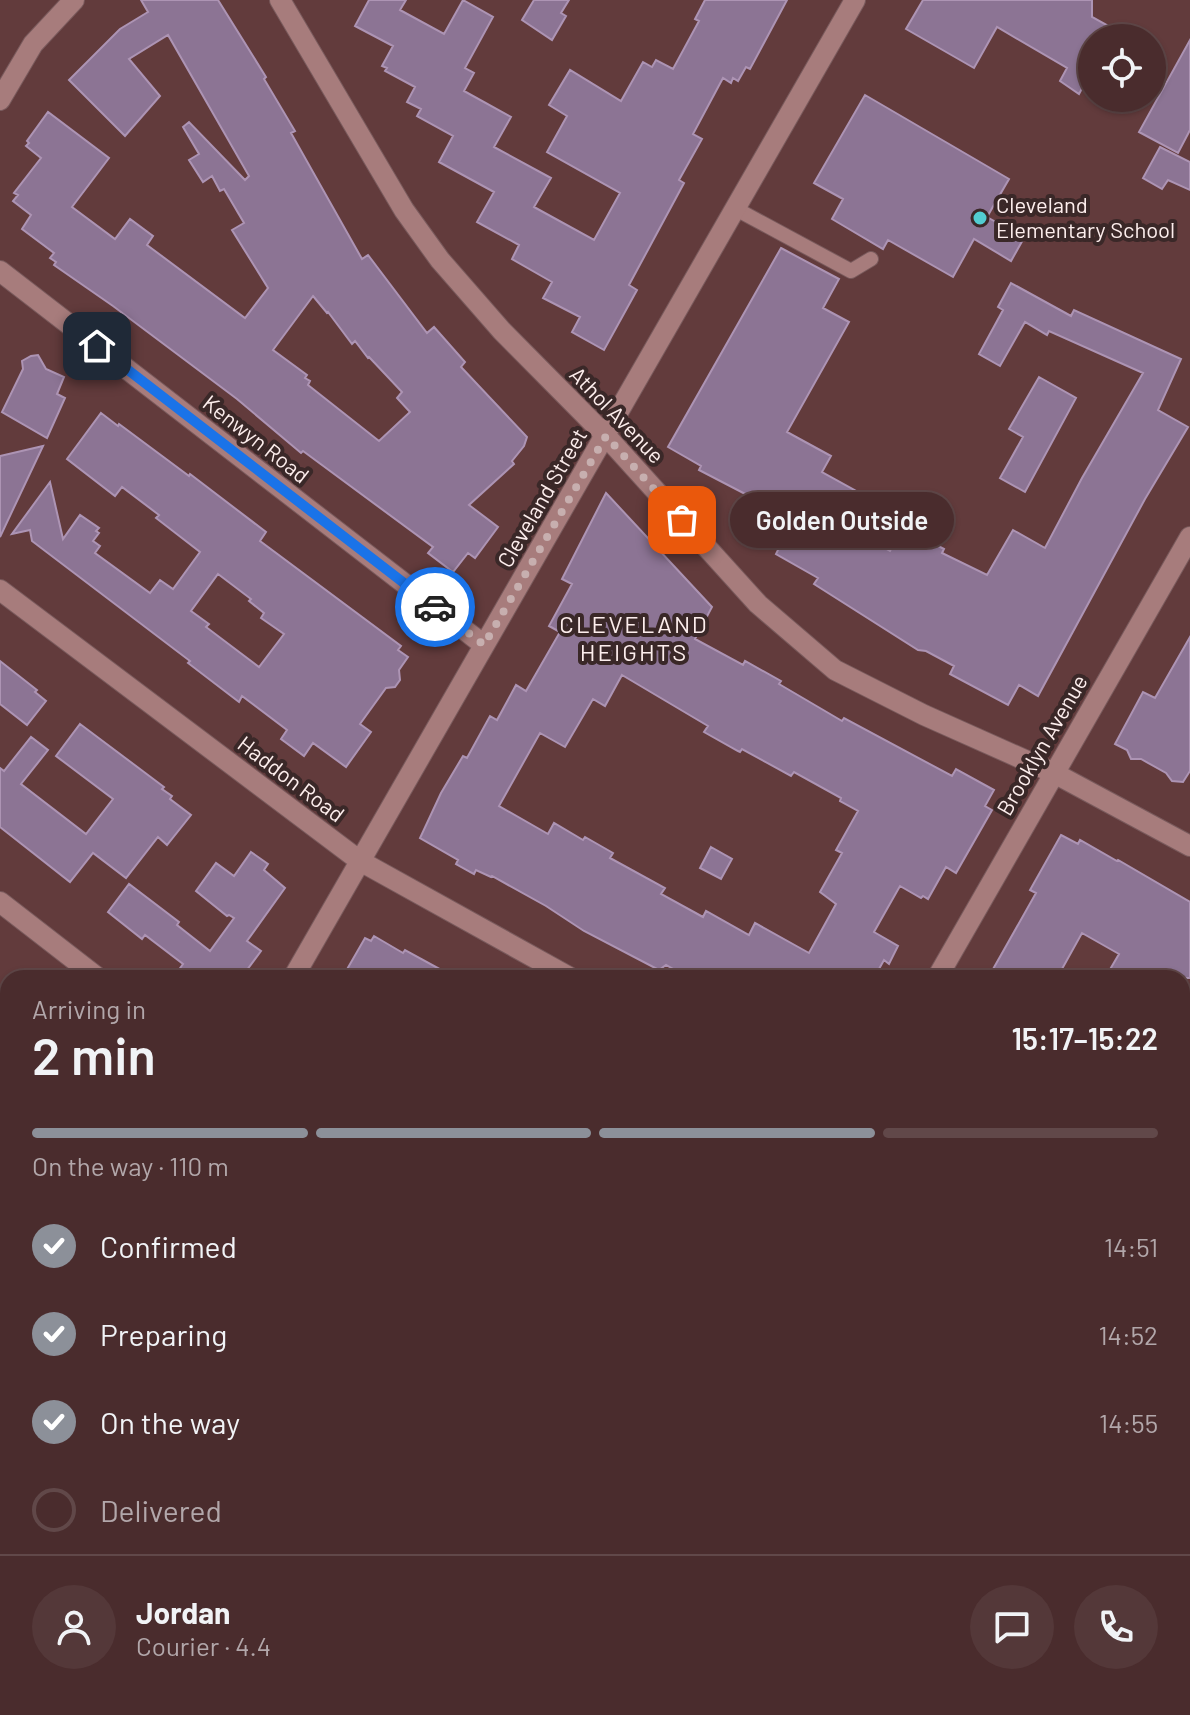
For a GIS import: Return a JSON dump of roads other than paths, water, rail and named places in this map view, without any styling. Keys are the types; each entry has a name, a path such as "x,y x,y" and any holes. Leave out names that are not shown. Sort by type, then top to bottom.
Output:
{"street":[{"path":"0,100 33,44 74,0"},
{"name":"Athol Avenue","path":"280,0 404,210 440,260 502,331 606,436 758,604 835,670 924,715 1054,773 1190,846"},
{"name":"Cleveland Street","path":"298,970 855,0"},
{"name":"Kenwyn Road","path":"0,271 484,645"},
{"name":"Brooklyn Avenue","path":"942,970 1190,537"},
{"name":"Haddon Road","path":"0,590 360,861 557,970"},
{"path":"0,902 88,970"}],"lane":[{"path":"736,209 851,271 871,259"}],"place":[{"name":"Cleveland Elementary School","path":"980,218"},
{"name":"Golden Outside","path":"682,520"}],"district":[{"name":"CLEVELAND HEIGHTS","path":"634,639"}]}
